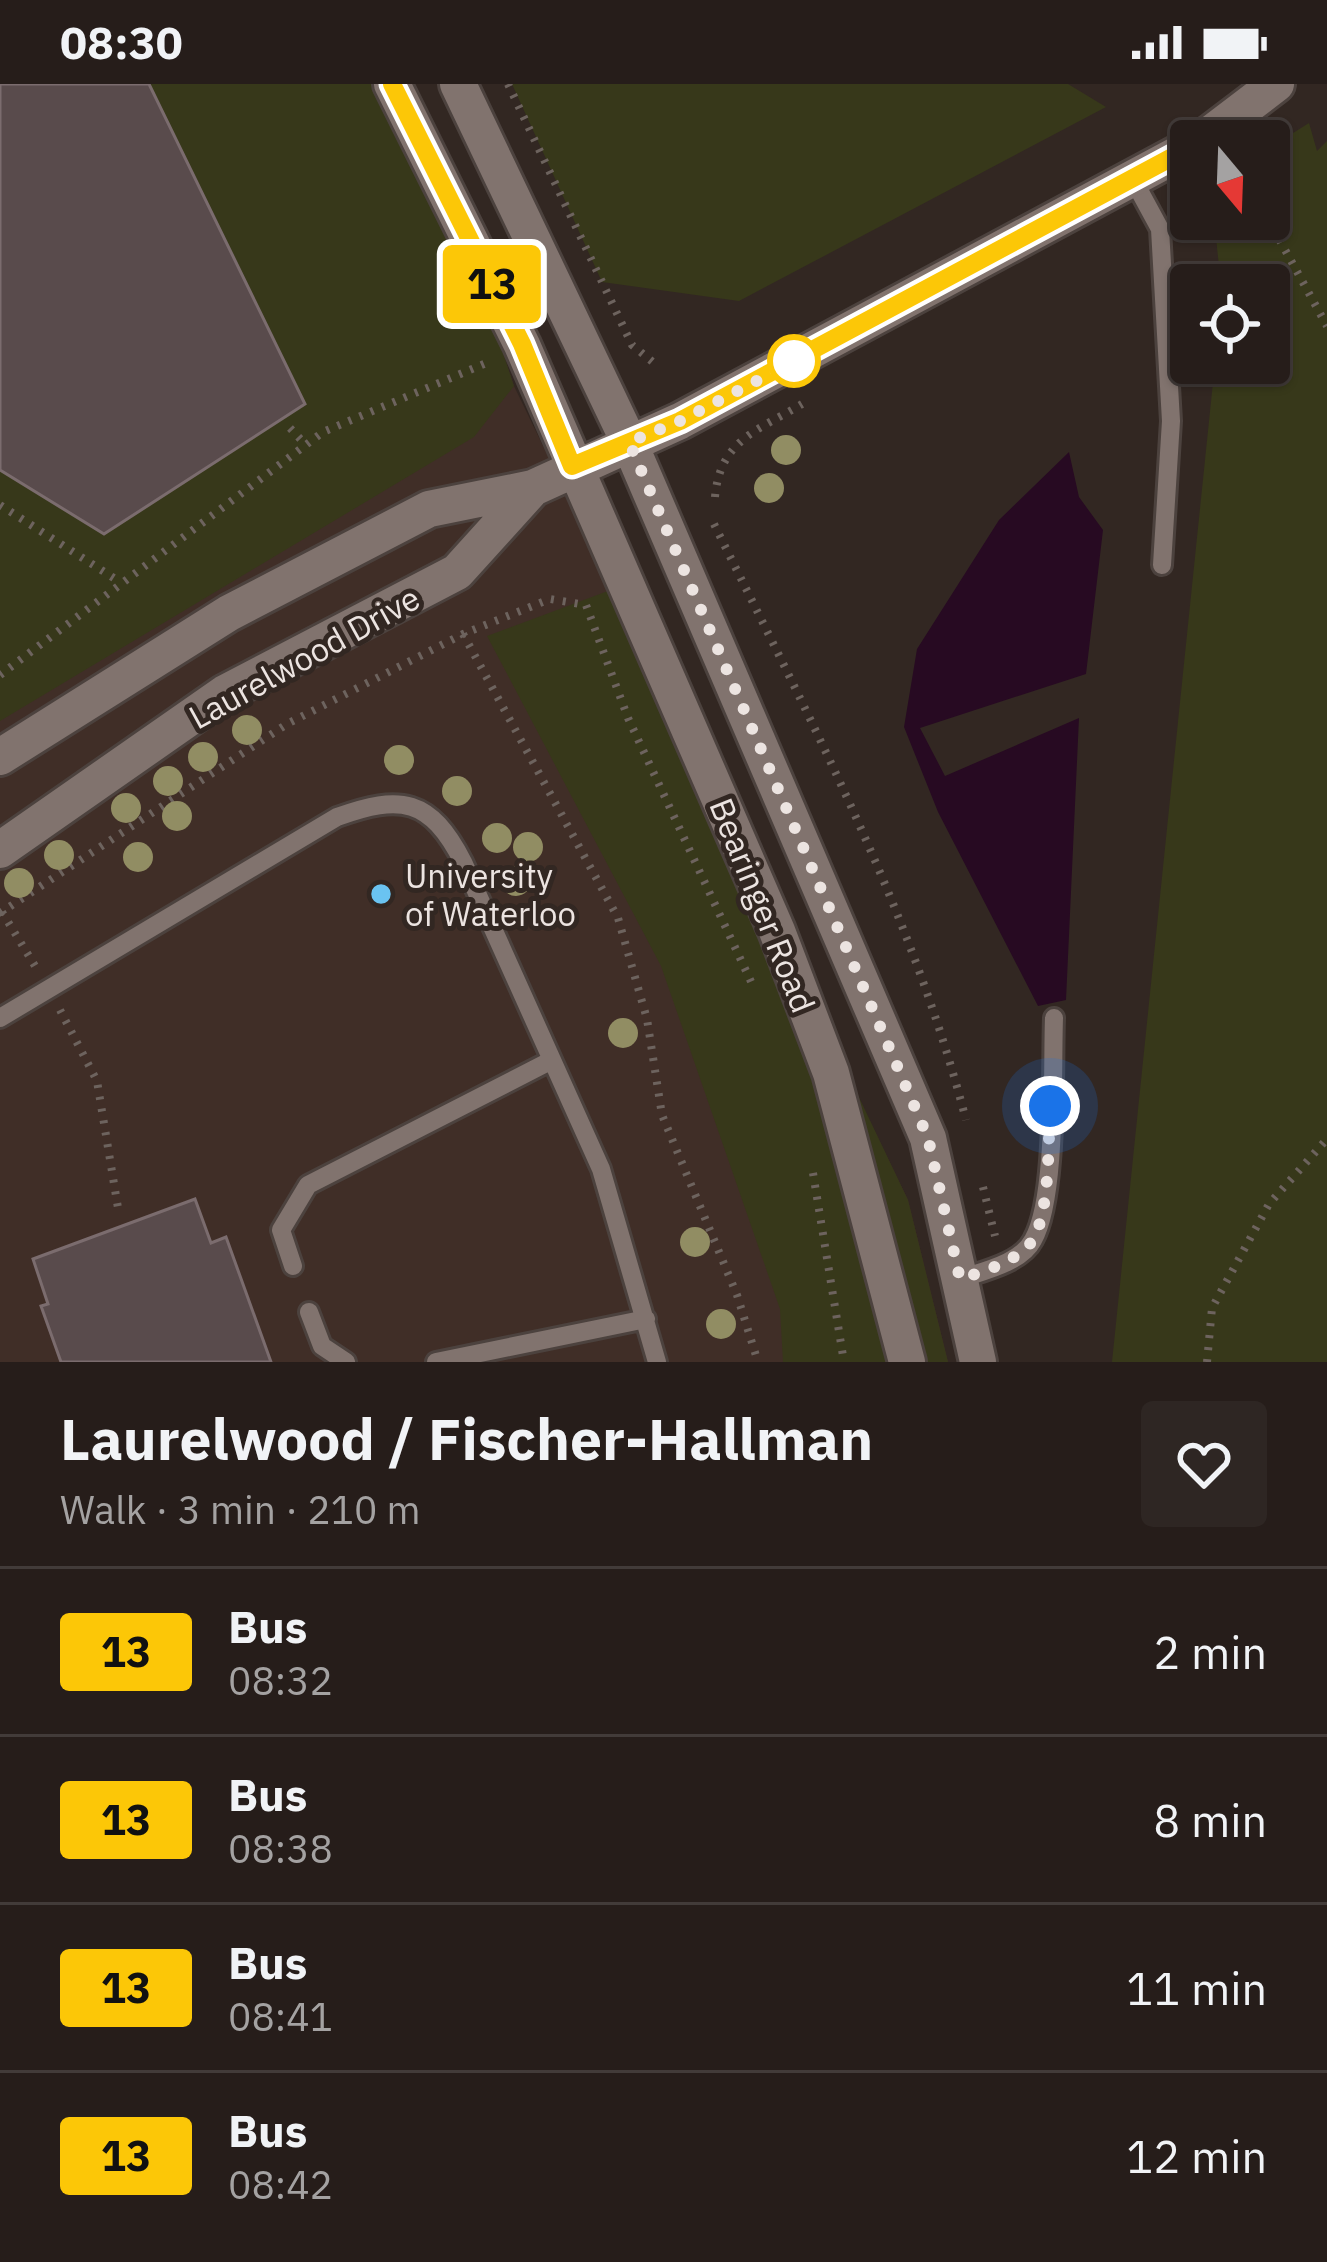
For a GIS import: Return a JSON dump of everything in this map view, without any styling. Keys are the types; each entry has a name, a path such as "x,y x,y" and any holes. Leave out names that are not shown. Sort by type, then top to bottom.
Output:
{"main road":[{"name":"Bearinger Road","path":"392,84 522,344 777,931 831,1073 907,1362"},
{"name":"Bearinger Road","path":"458,84 629,442 928,1138 978,1362"},
{"path":"1229,120 1276,84"},
{"name":"Laurelwood Drive","path":"0,757 229,613 429,509 533,488 572,466 680,421 1170,160"},
{"name":"Laurelwood Drive","path":"0,850 225,693 457,572 533,488"}],"lane":[{"path":"1134,181 1160,229 1171,421 1162,565"},
{"path":"0,1018 337,817 392,801 423,810 452,840 601,1169 657,1362"},
{"path":"960,1279 1003,1264 1032,1243 1045,1195 1054,1018"},
{"path":"293,1266 281,1230 308,1186 552,1060"},
{"path":"309,1312 322,1346 346,1362"},
{"path":"436,1362 646,1319"}],"path":[{"path":"508,84 632,345 654,362"},
{"path":"1280,240 1327,326"},
{"path":"0,675 323,432 522,344"},
{"path":"290,428 306,445"},
{"path":"0,505 120,582"},
{"path":"714,524 823,746 930,993 968,1128"},
{"path":"119,1214 97,1081 49,989 1,912 287,724 463,634 550,598 586,604 628,718 760,1003"},
{"path":"463,634 618,918 647,1018 662,1115 736,1295 758,1362"},
{"path":"1207,1362 1212,1308 1269,1204 1327,1139"},
{"path":"808,1151 826,1229 844,1362"},
{"path":"979,1173 1003,1264"}],"shaded area":[{"name":"University of Waterloo","path":"0,84 379,84 490,314 514,386 908,1200 948,1362 0,1362"},
{"path":"1069,452 1079,497 1103,530 1086,674 920,728 945,776 1079,718 1066,1000 1038,1006 938,812 904,727 917,649 999,520"}],"green space":[{"path":"149,84 379,84 490,314 514,386 474,437 0,721 0,470 105,534 304,404"},
{"path":"512,84 1068,84 1106,107 739,301 602,282"},
{"path":"1309,123 1317,151 1327,141 1327,1362 1112,1362 1213,384 1290,384 1290,264 1219,264 1216,240 1290,240 1290,135"},
{"path":"616,588 908,1200 948,1362 783,1362 780,1309 661,966 487,636"}],"building":[{"path":"0,84 149,84 305,404 104,534 0,470"},
{"path":"195,1199 211,1243 226,1237 271,1362 61,1362 41,1306 48,1304 33,1259"}],"bus line":[{"name":"13","path":"392,84 522,344 572,466 680,421 1170,160"}],"place":[{"name":"University of Waterloo","path":"381,894"}],"route":[{"path":"794,361 804,356 680,421 629,442 928,1138 960,1279 1003,1264 1032,1243 1045,1195 1050,1106"}]}
